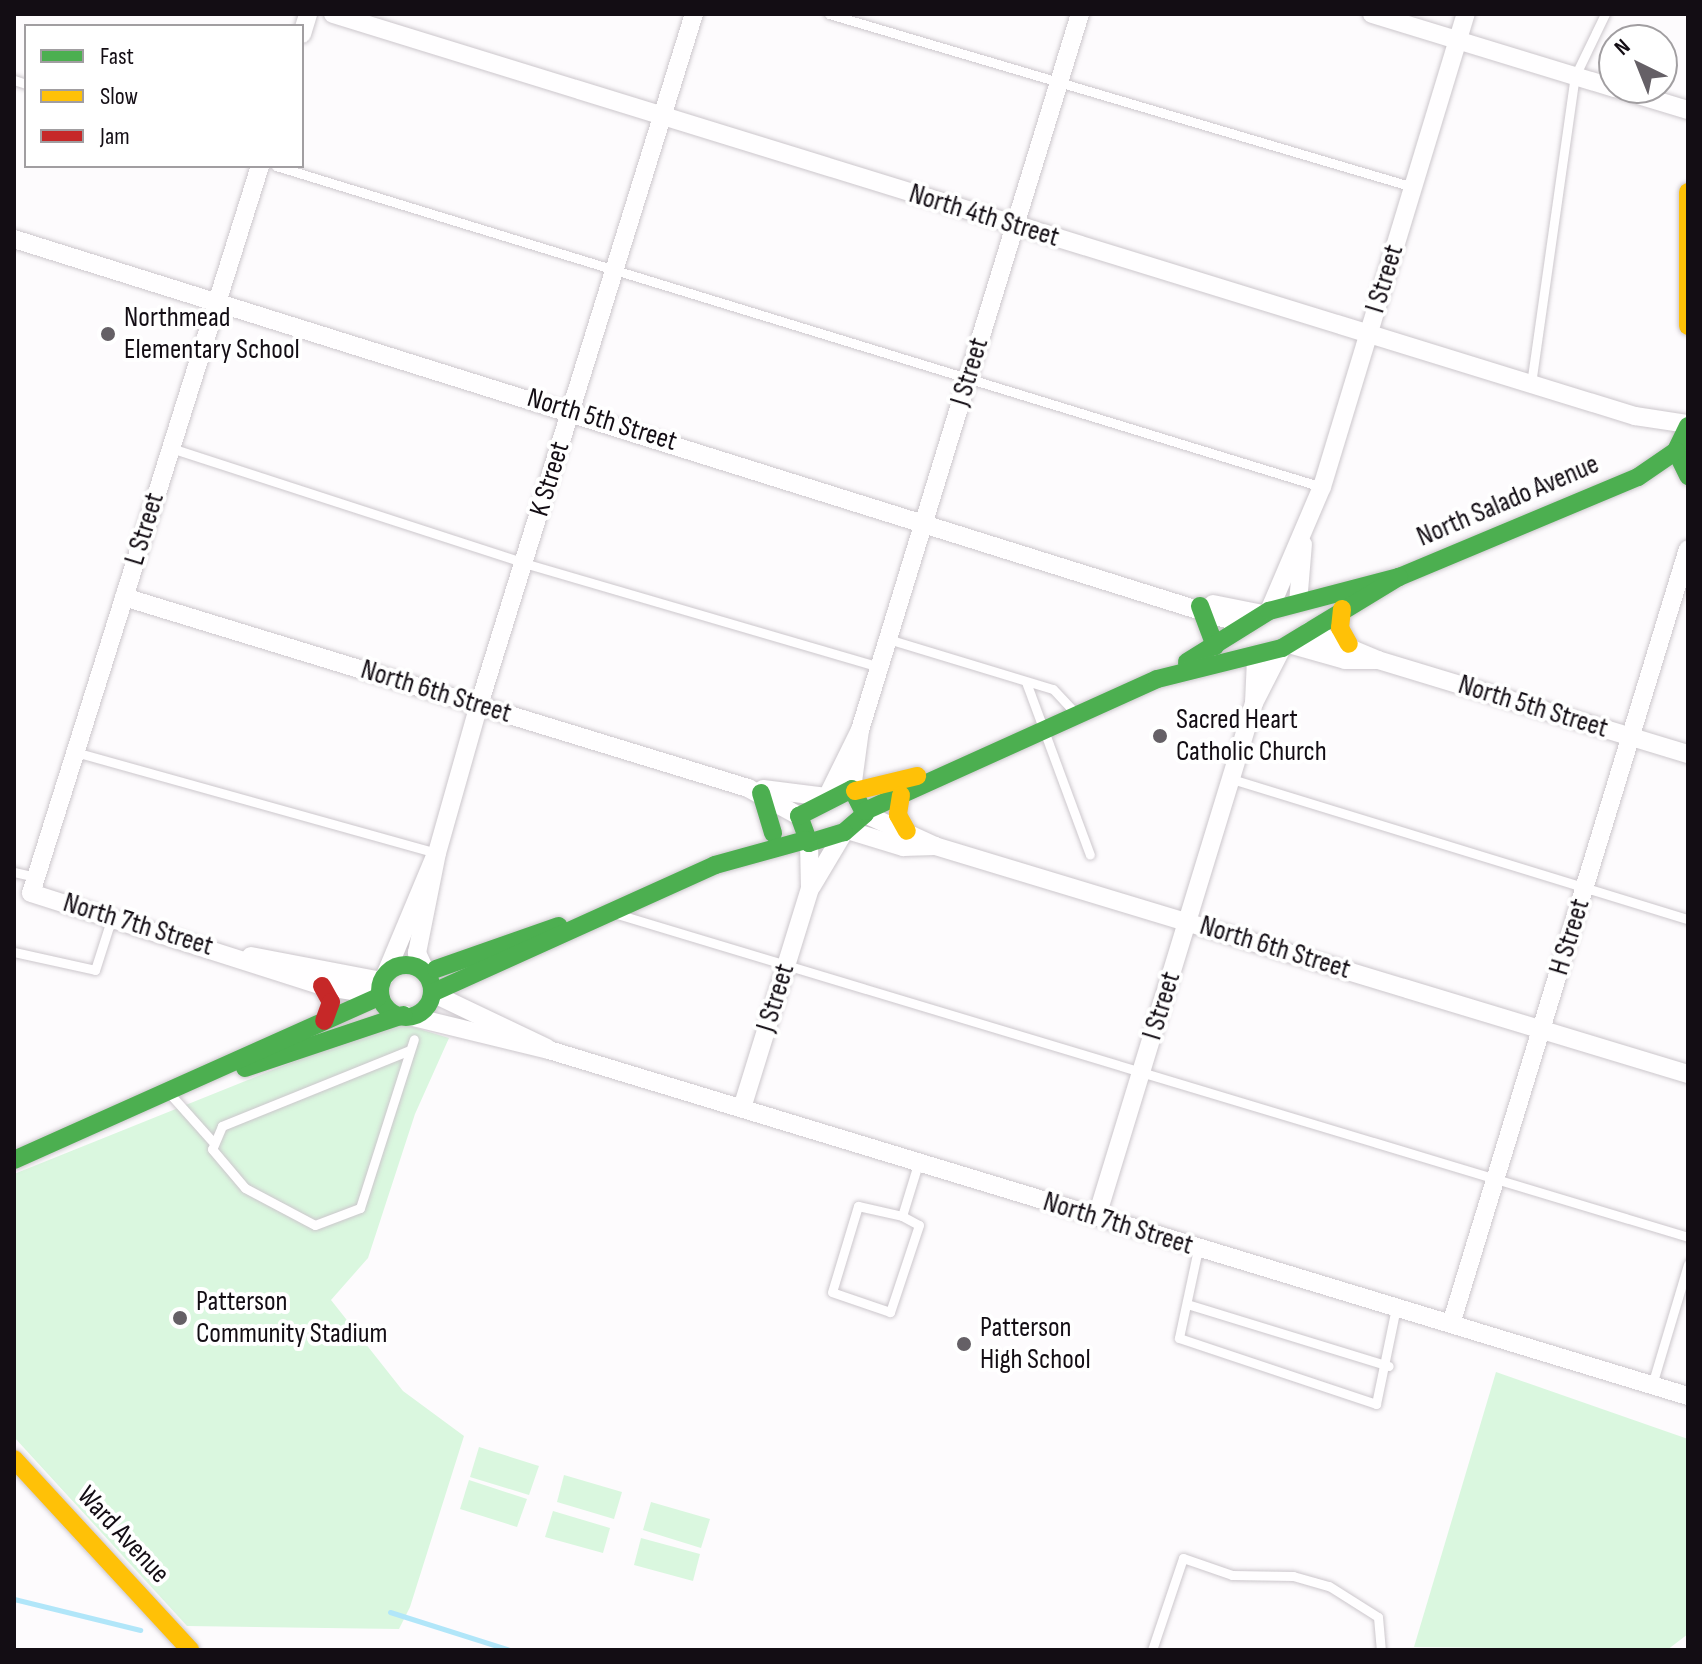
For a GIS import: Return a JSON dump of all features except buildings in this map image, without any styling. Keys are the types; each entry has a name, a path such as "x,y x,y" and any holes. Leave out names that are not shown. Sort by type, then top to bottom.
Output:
{"main road":[{"path":"1688,192 1688,326"},
{"path":"1688,425 1676,449 1688,476"},
{"name":"North Salado Avenue","path":"1157,679 1254,658 1286,646 1399,577 1638,477 1676,449"},
{"name":"North Salado Avenue","path":"1638,477 1688,476"},
{"name":"North Salado Avenue","path":"715,865 846,831 865,812 957,763 1157,679 1266,612 1399,577"},
{"path":"1195,604 1215,646"},
{"path":"1342,609 1340,628 1349,644"},
{"name":"North Salado Avenue","path":"404,1015 434,993 581,922 715,865 798,818 826,797 957,763"},
{"path":"755,790 773,833"},
{"path":"854,790 865,812"},
{"path":"901,795 898,815 907,831"},
{"path":"798,818 808,842"},
{"name":"North Salado Avenue","path":"380,988 425,969 581,922"},
{"path":"425,969 436,980 434,993"},
{"path":"322,986 331,1002 324,1021"},
{"path":"14,1160 223,1072 324,1021 380,988 384,1011 404,1015"},
{"path":"223,1072 404,1015"},
{"name":"Ward Avenue","path":"14,1459 190,1650"}],"street":[{"name":"North 4th Street","path":"333,14 1635,416 1688,425"},
{"name":"K Street","path":"425,969 417,953 437,853 479,705 694,14"},
{"name":"J Street","path":"826,797 860,730 1080,14"},
{"path":"1372,14 1598,83"},
{"name":"I Street","path":"1266,612 1303,544 1466,14"},
{"path":"1668,104 1688,110"},
{"name":"L Street","path":"33,885 259,168"},
{"name":"North 5th Street","path":"14,239 1195,604 1244,628"},
{"name":"North 4th Street","path":"1635,416 1676,449"},
{"name":"I Street","path":"1300,604 1303,544"},
{"name":"H Street","path":"1451,1324 1688,549"},
{"name":"North 6th Street","path":"124,597 755,790 826,797"},
{"name":"North 5th Street","path":"1195,604 1266,612"},
{"path":"1300,604 1312,629"},
{"path":"1244,628 1254,658"},
{"name":"North 5th Street","path":"1312,629 1378,660 1688,754"},
{"name":"I Street","path":"1097,1216 1254,703 1286,646"},
{"name":"North 5th Street","path":"1286,646 1345,660 1378,660"},
{"name":"I Street","path":"1254,658 1254,703"},
{"name":"J Street","path":"854,790 860,730"},
{"name":"North 6th Street","path":"755,790 798,818"},
{"name":"North 6th Street","path":"865,812 935,846 1688,1074"},
{"name":"J Street","path":"742,1108 810,889 846,831"},
{"path":"846,831 903,847 935,846"},
{"name":"J Street","path":"808,842 810,889"},
{"name":"K Street","path":"380,988 437,853"},
{"name":"North 7th Street","path":"33,885 112,917 245,957 380,988"},
{"name":"North 7th Street","path":"245,957 322,986 380,988"},
{"name":"North 7th Street","path":"434,993 549,1050"},
{"name":"North 7th Street","path":"404,1015 549,1050 1688,1396"}],"lane":[{"path":"829,14 1413,187"},
{"path":"1531,384 1575,76 1605,14"},
{"path":"283,168 616,267 1322,487"},
{"path":"171,448 524,563 879,667"},
{"path":"888,639 1067,697 1075,713"},
{"path":"1026,682 1039,728 1090,855"},
{"path":"75,752 437,853"},
{"path":"1232,779 1688,919"},
{"path":"14,872 33,885"},
{"path":"606,911 1688,1237"},
{"path":"14,952 95,970 112,917"},
{"path":"170,1094 191,1125 213,1142 245,1188 315,1225 360,1208 414,1039"},
{"path":"213,1142 222,1126 410,1050"},
{"path":"902,1216 918,1164"},
{"path":"858,1206 902,1216 919,1225 890,1312 832,1292 858,1206"},
{"path":"1198,1249 1179,1338 1376,1404 1389,1366 1396,1307"},
{"path":"1652,1385 1688,1264"},
{"path":"1187,1304 1389,1366"},
{"path":"1152,1650 1183,1558 1232,1575 1293,1576 1350,1596 1378,1617 1381,1650"}],"green space":[{"name":"Patterson Community Stadium","path":"403,1024 449,1038 415,1114 368,1258 331,1300 403,1391 464,1436 410,1607 399,1629 187,1626 14,1437 14,1174 380,1027"},
{"path":"1496,1372 1688,1439 1688,1634 1667,1650 1414,1647"},
{"path":"479,1447 539,1466 529,1495 470,1477"},
{"path":"564,1475 622,1492 614,1519 557,1502"},
{"path":"469,1480 527,1499 517,1527 460,1509"},
{"path":"651,1502 710,1519 701,1548 643,1530"},
{"path":"553,1511 610,1528 603,1553 545,1537"},
{"path":"641,1538 700,1554 693,1581 634,1565"}],"waterway":[{"path":"14,1599 140,1630"},
{"path":"390,1612 510,1650"}],"traffic: fast":[{"path":"1688,426 1676,451 1688,476"},
{"path":"1187,662 1269,611 1399,577 1638,477 1676,451"},
{"path":"865,811 1157,679 1282,648 1399,577"},
{"path":"1200,606 1215,646"},
{"path":"852,789 865,814 844,832 809,843 799,816 852,789"},
{"path":"761,793 773,833"},
{"path":"434,992 715,865 806,840"},
{"path":"436,969 559,926"},
{"path":"406,965 425,972 432,991 425,1010 406,1017 387,1010 380,991 387,972 406,965"},
{"path":"14,1160 377,998"},
{"path":"245,1068 403,1015"}],"traffic: slow":[{"path":"1688,192 1688,326"},
{"path":"1342,609 1340,628 1349,644"},
{"path":"855,791 917,776"},
{"path":"901,795 898,815 907,831"},
{"path":"14,1459 190,1650"}],"traffic: jam":[{"path":"322,986 331,1002 324,1021"}],"place":[{"name":"Northmead Elementary School","path":"108,334"},
{"name":"Sacred Heart Catholic Church","path":"1160,736"},
{"name":"Patterson Community Stadium","path":"180,1318"},
{"name":"Patterson High School","path":"964,1344"}]}
